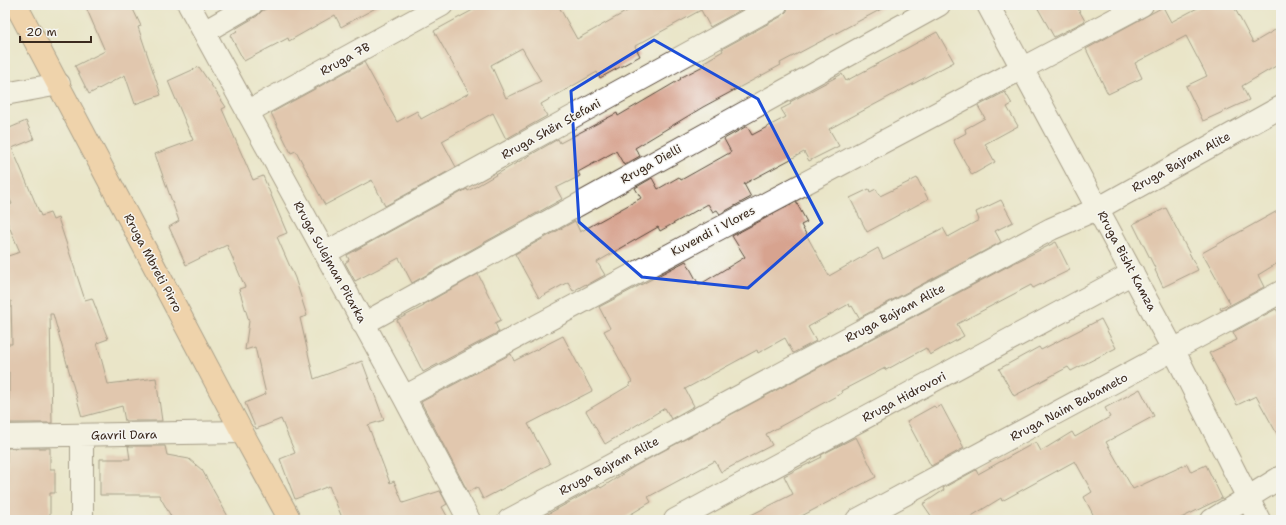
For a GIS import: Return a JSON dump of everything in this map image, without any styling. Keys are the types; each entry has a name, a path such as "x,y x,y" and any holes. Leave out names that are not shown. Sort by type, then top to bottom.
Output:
{"main road":[{"name":"Rruga Mbreti Pirro","path":"16,5 290,520"}],"street":[{"name":"Rruga Sulejman Pitarka","path":"189,5 404,397 468,520"},
{"path":"204,32 251,5"},
{"name":"Rruga 7B","path":"247,112 442,5"},
{"name":"Rruga Shën Stefani","path":"325,253 776,5"},
{"name":"Rruga Dielli","path":"363,324 939,5"},
{"name":"Rruga Bisht Kamza","path":"988,5 1099,208 1174,351 1259,520"},
{"name":"Kuvendi i Vlores","path":"404,397 1142,5"},
{"path":"5,94 59,84"},
{"name":"Rruga Bajram Alite","path":"509,520 1050,229 1099,208 1281,107"},
{"name":"Rruga Hidrovori","path":"675,520 1133,273"},
{"name":"Rruga Naim Babameto","path":"857,520 1174,351 1281,292"},
{"name":"Gavril Dara","path":"5,436 242,432"},
{"path":"82,435 82,520"},
{"path":"1212,520 1281,477"}],"highlighted area":[{"path":"654,40 758,99 822,223 748,288 642,277 579,222 571,91"}],"building":[{"path":"85,5 131,5 141,26 138,27 161,95 135,104 125,75 89,94 75,66 105,51"},
{"path":"273,5 381,5 341,27 335,15 289,41 288,38 244,61 230,35 237,31 235,29"},
{"path":"482,5 558,5 577,39 638,5 750,5 710,27 701,10 635,46 640,56 600,78 597,72 541,104 547,116 506,139 493,113 442,141 456,167 385,206 372,180 325,205 296,151 291,153 271,113 364,62 397,122 417,111 421,119 469,93 434,31","holes":["522,48 541,81 506,98 491,65"]},
{"path":"788,5 889,5 780,63 781,65 703,107 635,148 640,156 624,165 616,151 578,172 580,176 556,188 562,199 412,283 399,258 355,281 345,263 349,260 347,255 467,189 468,191 558,139 560,143 617,113 618,116 681,79 680,78 705,65 704,62 723,51 722,49 782,16 787,11"},
{"path":"1036,5 1076,5 1085,21 1054,37"},
{"path":"1203,5 1233,5 1253,43 1275,30 1281,41 1281,63 1242,86 1249,100 1203,121 1186,86 1207,76 1186,36 1135,63 1142,78 1108,94 1086,49 1163,7 1171,22"},
{"path":"937,32 954,62 829,129 839,146 809,161 804,152 744,184 751,197 720,214 717,210 713,212 708,204 660,231 658,227 597,262 605,275 573,291 568,282 539,298 515,254 575,221 580,232 641,198 635,188 652,178 658,189 679,177 681,180 731,152 724,139 747,126 752,135 786,117 781,109 791,104 790,102 842,74 846,81"},
{"path":"199,67 226,107 222,109 253,180 263,176 287,233 277,237 295,278 307,316 300,318 314,379 362,361 384,420 368,425 390,483 394,481 403,503 440,491 447,504 442,507 447,516 435,520 343,520 329,486 295,499 280,459 295,453 281,419 256,429 245,403 266,394 255,347 245,350 249,321 239,289 245,287 227,245 186,265 169,227 179,221 155,154 193,140 168,81"},
{"path":"1005,92 1012,104 1007,107 1018,126 985,144 995,162 972,175 953,140 966,133 965,129 985,118 978,106"},
{"path":"26,121 34,139 12,148 41,216 50,213 53,220 58,218 85,300 92,298 108,339 97,343 108,384 156,378 162,421 125,421 122,406 82,417 53,314 50,314 52,423 9,423 9,372 5,372 5,344 12,344 11,301 5,303 5,257 20,252 5,217 5,207 12,204 5,188 5,130"},
{"path":"917,178 928,199 867,232 850,198 869,189 870,192 876,189 880,196"},
{"path":"1001,200 1013,222 995,231 1001,242 859,318 852,306 850,307 849,304 808,327 816,341 793,353 785,338 758,353 757,350 685,389 694,406 671,419 665,408 605,444 586,411 630,385 629,383 632,382 604,331 610,328 599,307 686,261 699,285 745,257 732,236 796,202 807,222 801,225 829,276 878,248 883,259 943,228 948,237 979,220 976,212"},
{"path":"1166,208 1198,270 1163,287 1133,224"},
{"path":"1281,209 1281,261 1258,275 1264,287 1221,310 1220,308 1230,303 1202,253"},
{"path":"1056,242 1070,270 1033,288 1031,285 957,324 964,336 930,355 926,348 886,370 885,368 841,391 842,393 766,434 772,445 721,472 715,461 648,497 651,502 621,520 537,520 599,486 601,488 635,466 1012,264"},
{"path":"478,274 501,320 495,323 499,332 423,372 397,320"},
{"path":"1276,309 1281,317 1281,441 1256,396 1237,405 1209,353 1237,340 1233,332"},
{"path":"1101,319 1116,348 1071,371 1068,367 1014,396 999,369 1039,347 1041,350"},
{"path":"563,336 592,391 528,424 550,464 483,499 477,487 468,492 421,402 511,354 514,361"},
{"path":"1140,389 1154,416 1106,442 1133,489 1187,464 1191,472 1206,465 1222,498 1177,520 1096,520 1084,497 1092,492 1075,461 1002,501 1001,498 965,520 934,520 923,504 944,490 943,488 976,470 978,474 1036,442 1041,451 1072,432 1075,437 1110,417 1105,408"},
{"path":"941,405 964,448 931,466 907,421 934,406 936,408"},
{"path":"856,437 876,477 794,520 741,520 793,494 784,476 822,457 821,455"},
{"path":"128,446 165,446 167,455 189,459 202,470 230,520 173,520 159,495 100,495 100,459 130,459"},
{"path":"7,448 50,448 50,469 55,469 55,493 50,493 50,520 6,520"}]}
